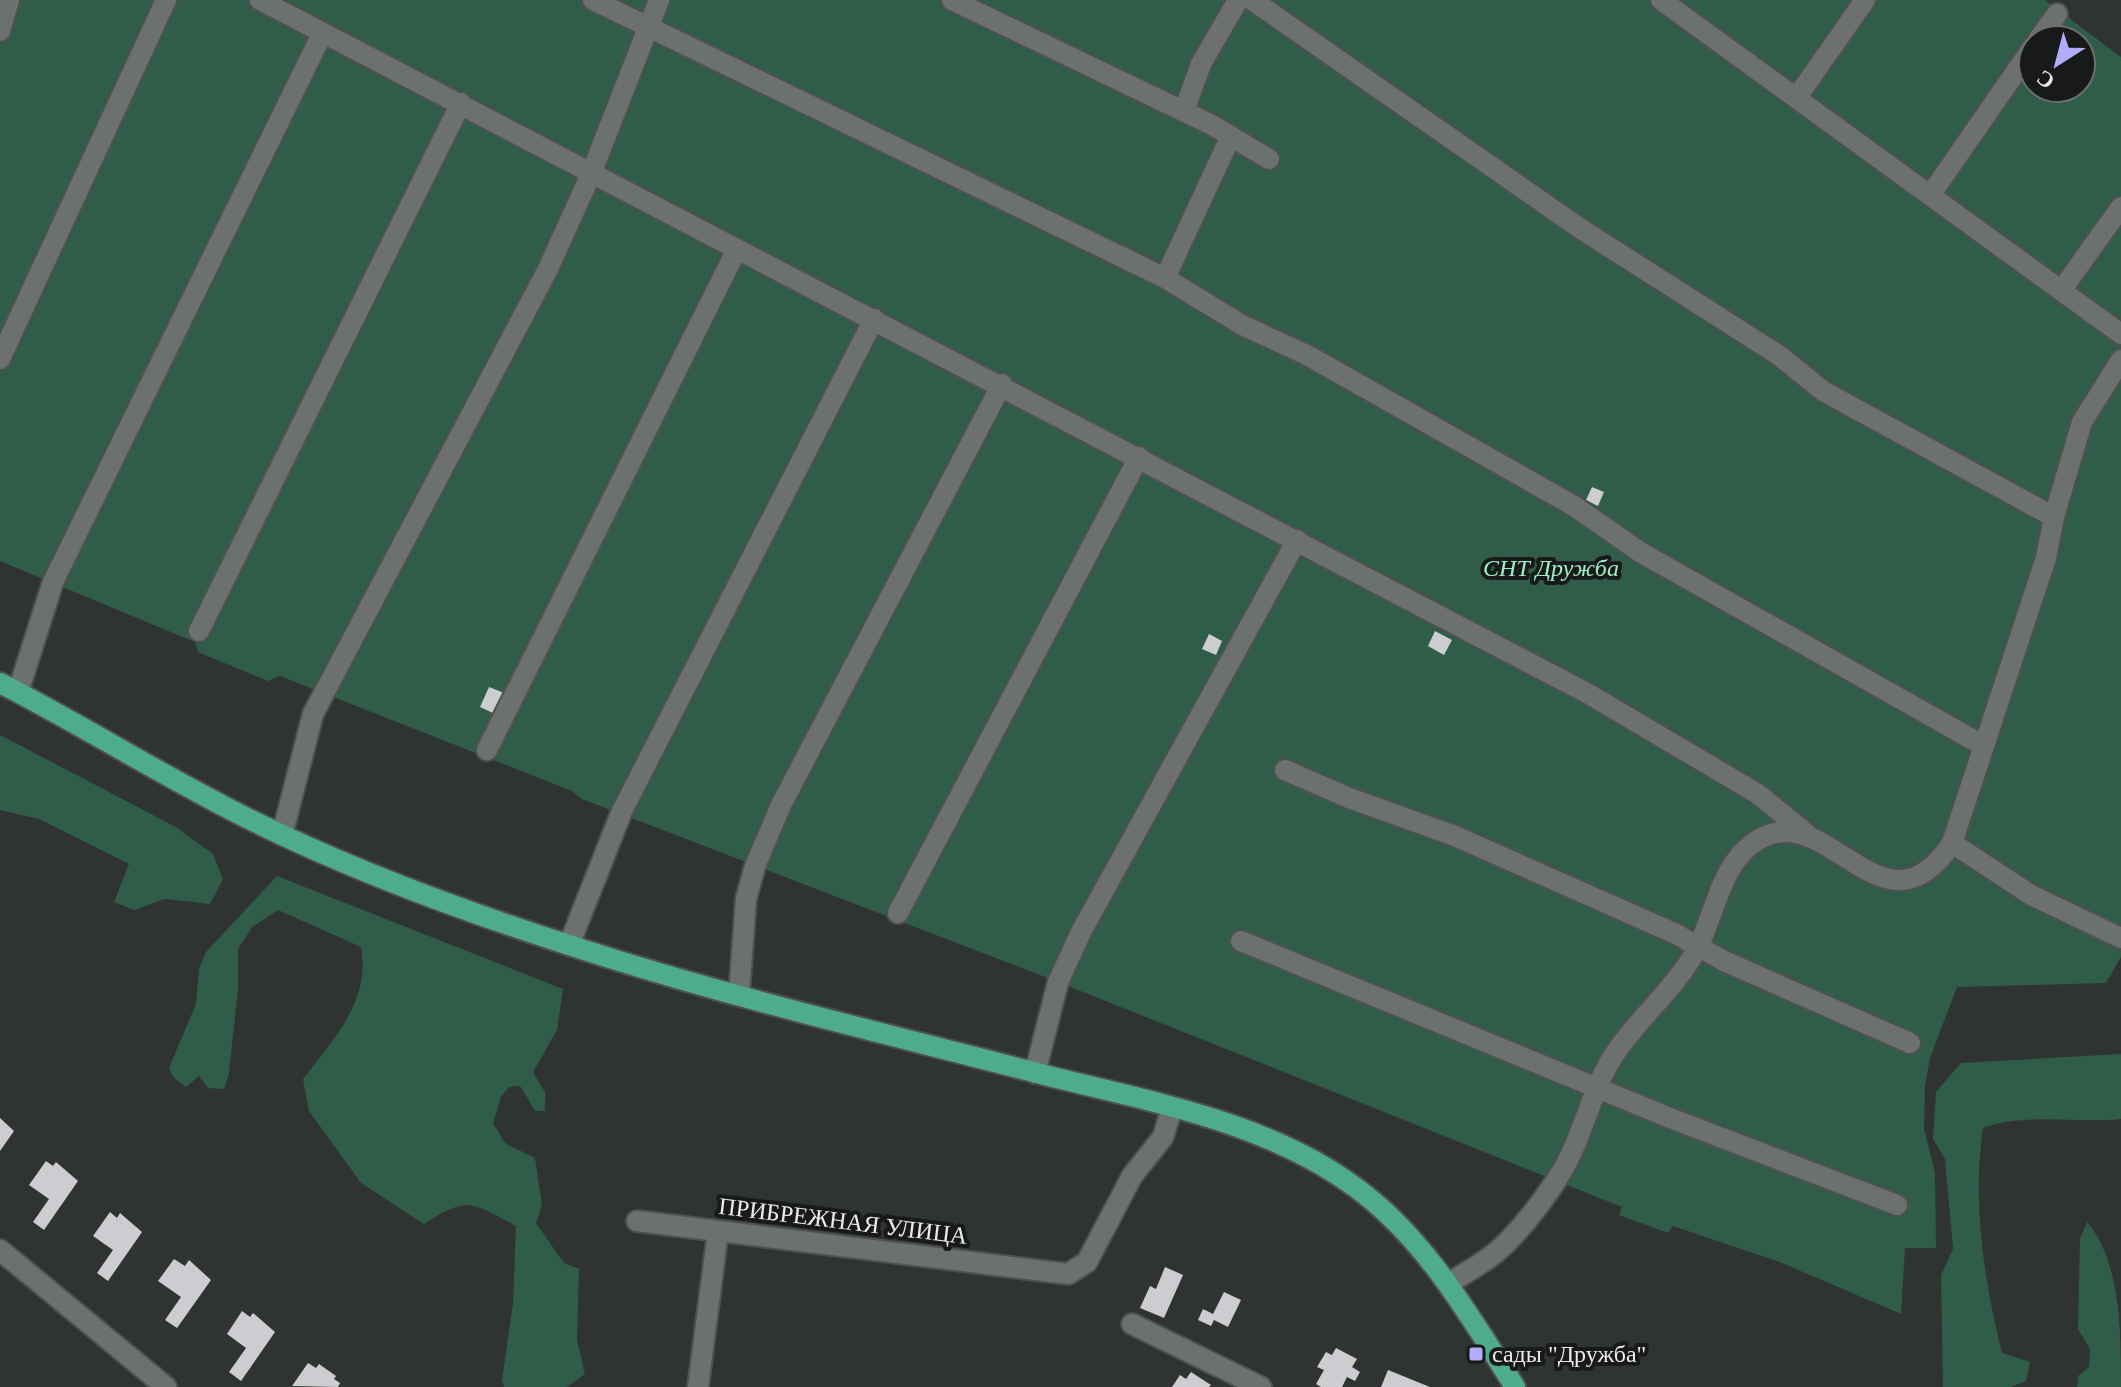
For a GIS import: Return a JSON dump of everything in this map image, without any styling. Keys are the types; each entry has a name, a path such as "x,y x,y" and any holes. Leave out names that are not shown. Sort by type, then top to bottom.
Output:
{"main road":[{"path":"9,688 196,792 282,835 358,869 569,945 739,995 1172,1108 1275,1143 1332,1171 1379,1206 1448,1284 1515,1387"}],"street":[{"path":"0,31 9,0"},
{"path":"0,359 166,0"},
{"path":"260,0 461,103 736,251 1002,384 1587,693 1758,794 1807,834 1882,877 1903,882 1930,871 1952,843 2046,558 2054,517 2082,422 2121,360"},
{"path":"593,0 1165,278 1242,325 1307,355 1574,506 1640,552 1984,746"},
{"path":"282,835 313,714 548,269 591,174 659,0"},
{"path":"952,0 1184,111 1269,159"},
{"path":"1184,111 1201,64 1238,0"},
{"path":"1252,0 1581,229 1780,356 1823,391 2054,517"},
{"path":"1661,0 2063,288 2121,334"},
{"path":"1797,97 1865,0"},
{"path":"2050,24 2057,14"},
{"path":"9,688 53,582 322,34"},
{"path":"1931,194 2017,70"},
{"path":"199,631 461,103"},
{"path":"1165,278 1231,136"},
{"path":"2063,288 2121,207"},
{"path":"487,750 736,251"},
{"path":"569,945 622,811 874,319"},
{"path":"739,995 746,899 755,866 781,805 1002,384"},
{"path":"898,913 1139,457"},
{"path":"1035,1073 1058,982 1081,932 1297,540"},
{"path":"1285,770 1349,798 1455,836 1910,1043"},
{"path":"1448,1284 1509,1240 1559,1174 1619,1048 1659,1002 1698,947 1728,874 1743,852 1760,838 1782,833 1807,834"},
{"path":"1952,843 2031,895 2121,938"},
{"path":"1241,941 1598,1089 1897,1205"},
{"name":"ПРИБРЕЖНАЯ УЛИЦА","path":"637,1221 1068,1274 1087,1262 1132,1176 1163,1137 1172,1108"},
{"path":"698,1387 718,1231"},
{"path":"0,1250 166,1387"},
{"path":"1132,1324 1261,1387"}],"green space":[{"name":"СНТ Дружба","path":"0,0 2045,0 2077,24 2017,24 2017,104 2097,104 2097,39 2121,57 2121,957 2106,983 1957,987 1930,1058 1925,1086 1924,1128 1935,1173 1936,1248 1905,1248 1901,1314 1782,1263 1673,1226 1668,1233 1619,1215 1622,1207 1058,982 582,799 572,791 280,676 268,681 198,652 195,642 0,561"},
{"path":"0,735 176,827 213,854 223,879 210,904 165,899 134,910 114,902 129,864 39,819 0,810"},
{"path":"277,876 563,989 557,1030 533,1072 545,1092 545,1111 535,1111 520,1086 509,1087 501,1097 493,1123 505,1143 535,1158 542,1205 536,1223 564,1263 579,1269 577,1340 585,1374 567,1387 504,1387 502,1380 513,1303 516,1226 470,1206 451,1209 424,1224 361,1183 309,1111 303,1079 338,1034 355,1002 363,966 361,947 278,910 252,927 238,949 238,988 229,1074 224,1089 208,1088 199,1076 186,1087 174,1078 169,1068 196,1004 199,969 206,952"},
{"path":"2121,1054 2121,1119 2033,1119 1983,1128 1979,1213 1990,1298 2002,1353 2030,1362 2026,1381 2011,1387 1943,1387 1941,1275 1953,1249 1945,1159 1933,1139 1936,1092 1961,1063"},
{"path":"2087,1222 2107,1257 2113,1277 2119,1321 2121,1387 2077,1387 2078,1376 2089,1367 2090,1349 2078,1329 2080,1239"}],"building":[{"path":"1592,487 1604,492 1598,506 1586,500"},
{"path":"1435,631 1452,640 1444,655 1428,646"},
{"path":"1209,634 1222,641 1216,655 1202,649"},
{"path":"489,687 504,693 495,714 480,707"},
{"path":"0,1118 14,1131 0,1151"},
{"path":"46,1161 53,1166 56,1162 78,1181 44,1230 33,1222 49,1199 29,1185"},
{"path":"110,1212 117,1218 120,1213 142,1232 108,1281 97,1273 113,1250 93,1236"},
{"path":"174,1259 185,1266 189,1260 211,1280 177,1328 165,1320 181,1297 158,1281"},
{"path":"1165,1267 1183,1275 1164,1318 1140,1308 1150,1286 1156,1289"},
{"path":"1224,1292 1241,1300 1228,1327 1214,1320 1211,1326 1198,1320 1203,1309 1213,1314"},
{"path":"242,1311 250,1317 253,1313 275,1332 241,1381 229,1372 246,1348 227,1334"},
{"path":"1336,1348 1357,1359 1352,1367 1360,1372 1355,1381 1347,1377 1342,1387 1321,1387 1316,1384 1324,1370 1317,1367 1326,1352 1332,1355"},
{"path":"308,1363 316,1368 319,1364 336,1376 334,1379 340,1383 338,1387 292,1386"},
{"path":"1388,1370 1430,1387 1381,1387"},
{"path":"1191,1372 1211,1385 1172,1387 1180,1375 1186,1379"}],"place":[{"name":"сады \"Дружба\"","path":"1476,1354"}]}
